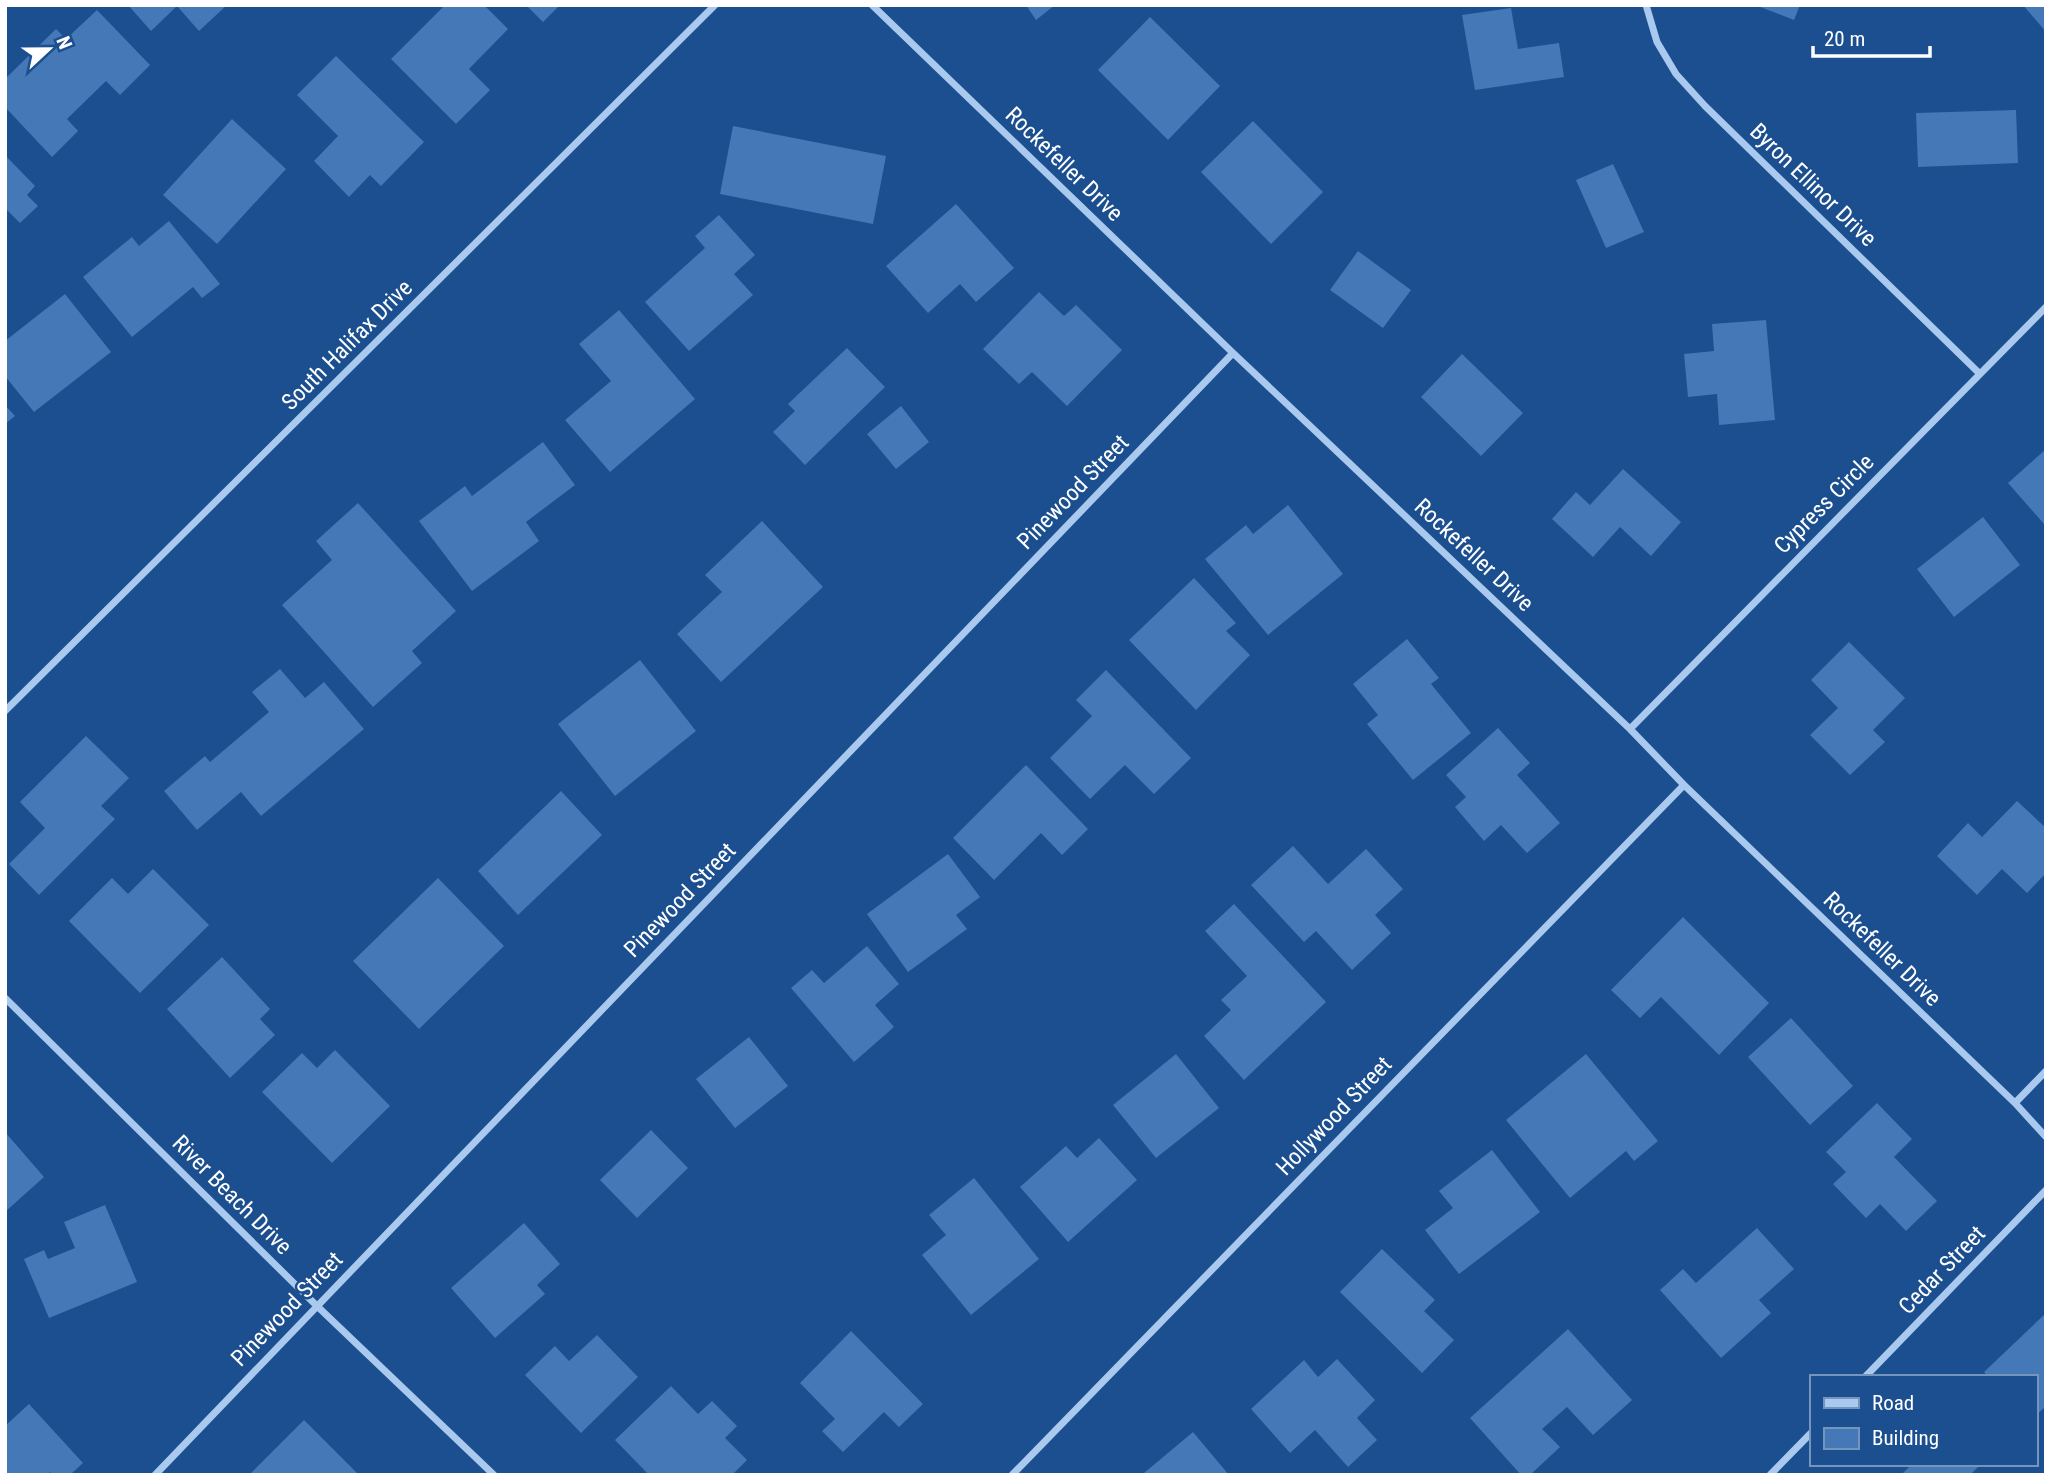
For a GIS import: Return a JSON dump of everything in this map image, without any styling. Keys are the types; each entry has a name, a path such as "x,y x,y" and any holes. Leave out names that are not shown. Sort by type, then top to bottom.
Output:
{"street":[{"name":"South Halifax Drive","path":"5,711 715,5"},
{"name":"Rockefeller Drive","path":"872,5 1233,353 1630,729 1684,785 2015,1103 2046,1136"},
{"name":"Byron Ellinor Drive","path":"1646,5 1657,41 1676,74 1705,106 1980,374"},
{"name":"Cypress Circle","path":"1630,729 2046,307"},
{"name":"Pinewood Street","path":"155,1475 1233,353"},
{"name":"Hollywood Street","path":"1012,1475 1684,785"},
{"name":"River Beach Drive","path":"5,998 317,1306 494,1475"},
{"path":"2015,1103 2046,1071"},
{"name":"Cedar Street","path":"1867,1375 2046,1190"},
{"path":"1770,1475 1810,1434"}],"building":[{"path":"128,5 227,5 199,31 177,6 151,31"},
{"path":"445,5 484,5 508,29 469,69 490,90 456,124 391,59"},
{"path":"526,5 560,5 543,22"},
{"path":"1026,5 1055,5 1036,20"},
{"path":"1755,5 1800,5 1794,20"},
{"path":"2023,5 2046,5 2046,32"},
{"path":"1511,8 1518,49 1559,43 1564,77 1475,90 1462,15"},
{"path":"97,10 150,65 120,95 106,81 67,119 78,131 52,157 5,107 5,79 56,29 66,39"},
{"path":"1150,17 1220,86 1168,140 1098,70"},
{"path":"336,56 424,142 381,186 370,175 349,197 314,161 338,136 297,95"},
{"path":"2016,110 2018,163 1918,167 1916,113"},
{"path":"232,119 286,169 217,244 163,195"},
{"path":"1253,121 1323,192 1271,244 1201,172"},
{"path":"733,126 886,156 873,224 720,194"},
{"path":"5,155 35,186 27,195 38,206 20,223 5,208"},
{"path":"1613,164 1644,232 1606,248 1576,180"},
{"path":"956,204 1014,268 976,302 960,284 928,313 886,266"},
{"path":"719,215 755,255 734,274 753,295 689,351 645,302 705,248 695,236"},
{"path":"169,221 220,284 202,298 193,287 132,337 83,277 132,237 139,246"},
{"path":"1358,251 1411,290 1383,328 1330,290"},
{"path":"1039,292 1064,316 1076,305 1122,350 1067,406 1032,372 1019,384 983,349"},
{"path":"65,294 111,352 34,412 5,376 5,341"},
{"path":"619,310 695,399 610,472 565,420 611,381 579,344"},
{"path":"1766,320 1775,420 1719,425 1717,394 1688,397 1684,354 1714,351 1712,324"},
{"path":"847,348 885,387 805,465 773,432 795,411 788,404"},
{"path":"1462,354 1523,413 1481,456 1421,397"},
{"path":"5,405 15,416 5,424"},
{"path":"901,406 929,442 896,469 867,434"},
{"path":"543,442 575,485 526,522 539,541 472,591 419,521 465,486 472,496"},
{"path":"2046,449 2046,522 2044,524 2008,483"},
{"path":"1623,469 1681,522 1651,556 1620,527 1593,557 1552,519 1576,492 1590,505"},
{"path":"358,503 456,611 412,651 422,663 373,707 282,605 332,560 316,541"},
{"path":"1288,505 1343,574 1268,635 1205,559 1246,525 1253,534"},
{"path":"1983,517 2020,565 1954,617 1917,569"},
{"path":"762,521 823,587 721,682 677,634 722,592 705,575"},
{"path":"1194,578 1236,623 1226,631 1250,655 1196,710 1129,640"},
{"path":"1407,639 1439,678 1431,684 1471,733 1413,780 1367,724 1378,715 1353,684"},
{"path":"1849,642 1905,698 1873,730 1885,742 1850,775 1810,735 1838,708 1811,680"},
{"path":"640,660 696,731 615,796 558,724"},
{"path":"280,669 305,698 324,682 364,729 261,816 241,792 197,830 164,791 205,756 210,762 269,712 252,692"},
{"path":"1106,670 1191,758 1154,794 1125,765 1090,799 1050,758 1092,716 1076,700"},
{"path":"1498,728 1530,763 1517,775 1560,823 1527,853 1501,825 1484,841 1455,807 1466,797 1446,775"},
{"path":"86,736 129,778 101,806 115,819 39,895 9,864 45,828 20,802"},
{"path":"1026,765 1088,829 1062,855 1041,833 994,880 953,838"},
{"path":"561,791 602,835 518,915 478,871"},
{"path":"2017,801 2046,828 2046,873 2027,893 2002,869 1977,895 1937,856 1968,823 1982,837"},
{"path":"1293,846 1328,884 1366,849 1403,889 1375,915 1391,933 1352,970 1316,931 1304,942 1251,885"},
{"path":"948,854 980,897 956,915 967,929 908,972 867,914"},
{"path":"153,869 209,925 140,993 69,921 112,878 128,894"},
{"path":"438,878 504,946 419,1029 353,961"},
{"path":"1234,904 1326,1002 1244,1080 1204,1036 1231,1010 1221,1000 1247,976 1205,931"},
{"path":"1683,917 1769,1003 1719,1055 1661,997 1640,1018 1611,990"},
{"path":"867,946 899,984 875,1005 894,1027 854,1062 791,988 812,970 824,983"},
{"path":"222,957 270,1009 260,1019 275,1035 230,1078 167,1009"},
{"path":"1791,1018 1853,1086 1810,1125 1748,1057"},
{"path":"749,1037 788,1086 735,1128 696,1079"},
{"path":"335,1050 390,1106 332,1163 262,1092 302,1053 317,1068"},
{"path":"1176,1054 1219,1108 1156,1158 1113,1105"},
{"path":"1586,1054 1658,1141 1634,1161 1626,1151 1570,1198 1506,1120"},
{"path":"1877,1103 1912,1139 1894,1157 1937,1201 1906,1231 1880,1204 1866,1218 1833,1184 1846,1172 1826,1152"},
{"path":"651,1130 688,1168 637,1218 600,1180"},
{"path":"5,1132 44,1177 5,1212"},
{"path":"1099,1138 1137,1180 1068,1242 1020,1187 1066,1146 1077,1158"},
{"path":"1492,1150 1540,1212 1459,1274 1425,1230 1453,1208 1439,1191"},
{"path":"974,1178 1039,1259 971,1315 922,1255 946,1235 929,1215"},
{"path":"105,1205 137,1282 49,1318 24,1259 44,1250 48,1259 75,1248 64,1222"},
{"path":"524,1223 560,1264 537,1285 545,1294 495,1338 451,1288"},
{"path":"1757,1228 1794,1269 1759,1300 1771,1313 1721,1358 1660,1290 1683,1269 1696,1283"},
{"path":"1382,1249 1435,1300 1424,1311 1454,1340 1422,1373 1340,1292"},
{"path":"2046,1313 2046,1406 2037,1414 2037,1375 1986,1375 1984,1372"},
{"path":"1568,1329 1632,1400 1593,1435 1567,1407 1542,1429 1560,1447 1530,1475 1521,1475 1470,1418"},
{"path":"851,1331 923,1404 899,1427 884,1412 843,1452 822,1431 835,1419 800,1383"},
{"path":"597,1335 638,1377 581,1433 525,1375 555,1346 569,1361"},
{"path":"1337,1359 1375,1400 1357,1418 1377,1440 1348,1467 1315,1430 1290,1453 1251,1409 1304,1360 1318,1377"},
{"path":"671,1386 698,1414 712,1401 737,1426 725,1438 747,1460 732,1475 649,1475 615,1440"},
{"path":"29,1404 83,1463 70,1475 53,1475 50,1472 48,1475 5,1475 5,1426"},
{"path":"304,1420 359,1475 249,1475"},
{"path":"1193,1432 1229,1475 1144,1473"},
{"path":"1910,1466 1979,1466 1970,1475 1901,1475"}]}
